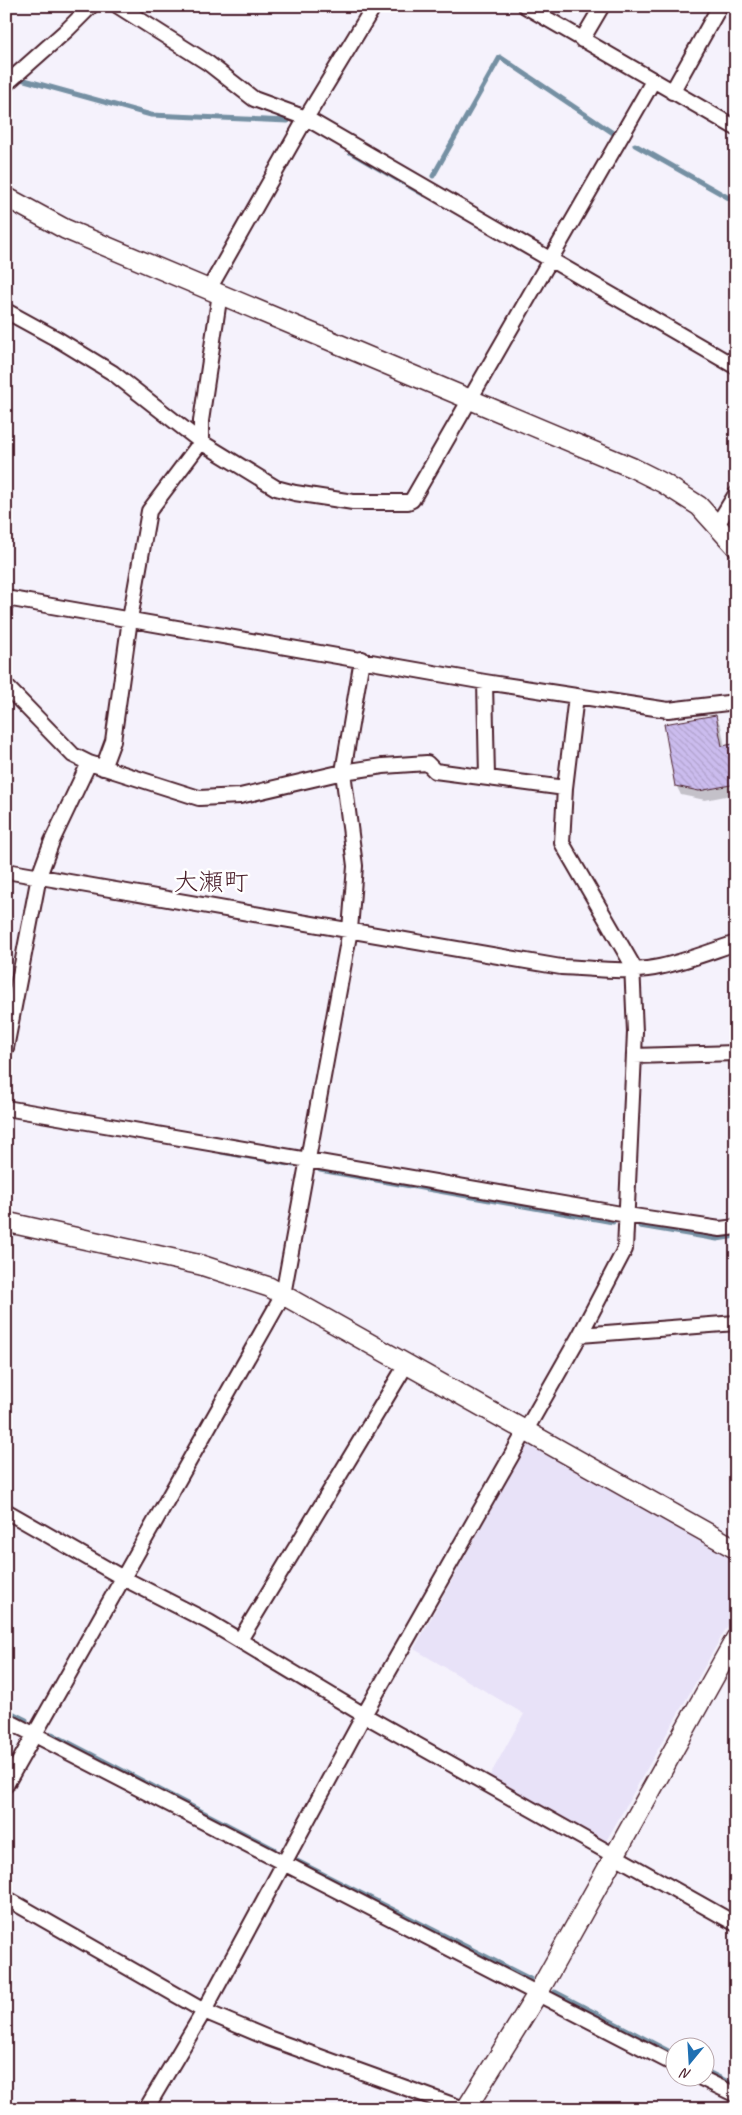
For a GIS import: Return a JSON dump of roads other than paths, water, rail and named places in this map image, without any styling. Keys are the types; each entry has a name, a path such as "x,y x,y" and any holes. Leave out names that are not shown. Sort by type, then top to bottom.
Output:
{"street":[{"path":"6,84 91,6"},
{"path":"118,6 208,63 254,99 306,118 736,367"},
{"path":"103,768 114,741 130,619 149,511 201,442 201,421 214,291 306,118 374,6"},
{"path":"525,6 736,128"},
{"path":"582,40 602,6"},
{"path":"672,92 720,6"},
{"path":"6,312 59,340 113,373 201,442 276,488 295,493 353,502 408,502 412,500 653,81"},
{"path":"6,197 65,229 633,468 663,483 699,506 736,547"},
{"path":"717,525 736,494"},
{"path":"6,598 485,682 668,710 736,702"},
{"path":"6,1785 283,1295 350,930 355,866 343,772 362,659"},
{"path":"485,682 488,777"},
{"path":"6,686 73,755 103,768 198,798 240,796 343,772 383,766 427,763 435,771 565,788"},
{"path":"146,2109 204,2011 364,1715 580,1335 626,1249 635,1032 632,964 562,843 565,788 576,696"},
{"path":"6,1048 39,876 52,841 89,763"},
{"path":"6,871 561,967 632,970 654,968 682,962 736,943"},
{"path":"634,1056 736,1053"},
{"path":"6,1108 627,1215 720,1229 736,1226"},
{"path":"6,1223 202,1265 269,1287 736,1549"},
{"path":"580,1335 736,1323"},
{"path":"240,1640 406,1364"},
{"path":"6,1511 123,1578 209,1622 364,1715 736,1924"},
{"path":"6,1898 204,2011 268,2038 465,2109 538,1993 736,1638"},
{"path":"6,1720 664,2059"},
{"path":"714,2084 736,2095"}],"waterway":[{"path":"433,176 500,57 613,133"},
{"path":"21,79 151,115 288,121"},
{"path":"635,145 736,202"},
{"path":"350,152 423,194"},
{"path":"221,1152 294,1165"},
{"path":"320,1170 613,1222"},
{"path":"640,1226 717,1239 736,1236"},
{"path":"6,1710 26,1720"},
{"path":"52,1734 274,1849"},
{"path":"297,1861 530,1979"},
{"path":"555,1992 664,2049"},
{"path":"714,2075 736,2086"}],"district":[{"name":"大瀬町","path":"211,882"}]}
